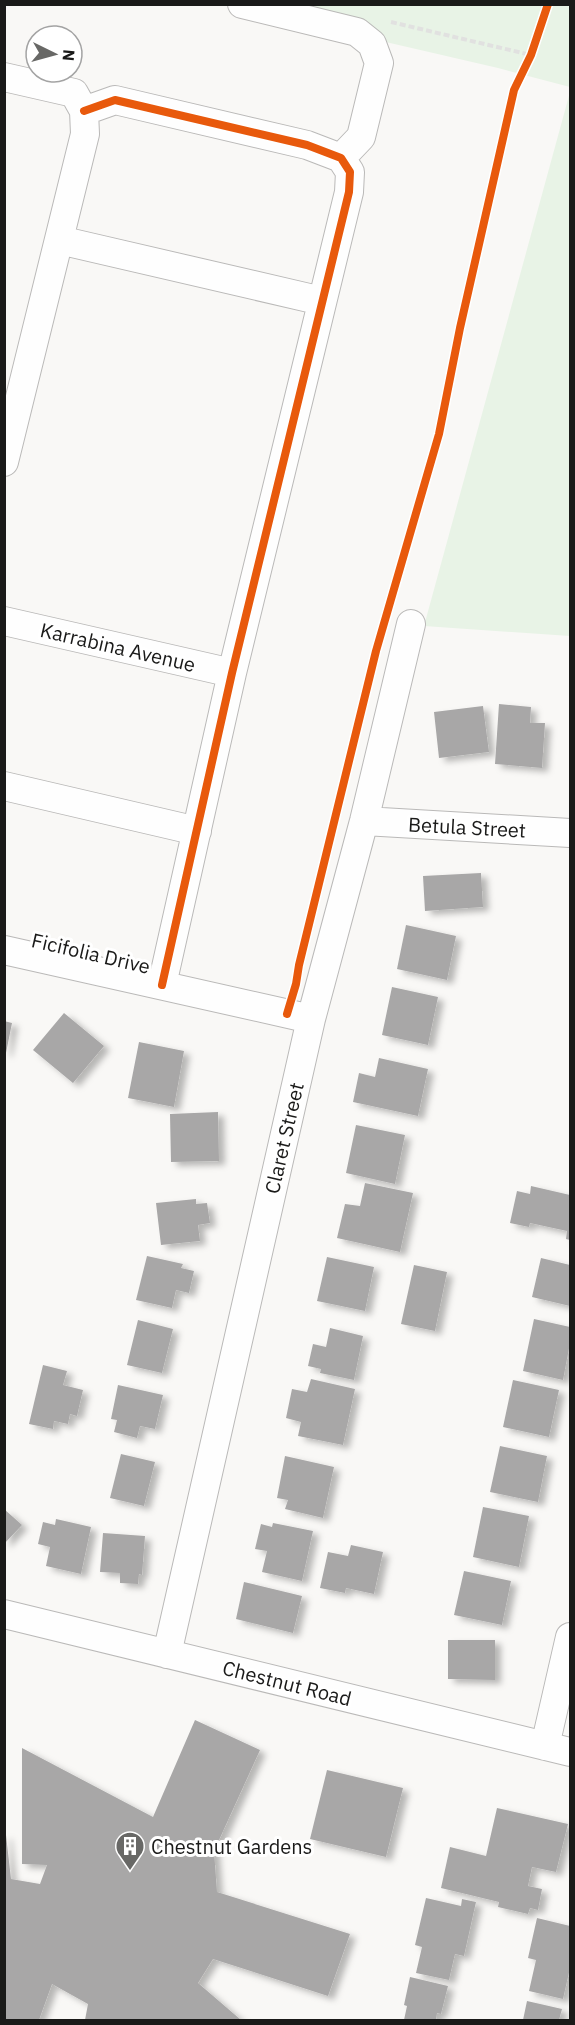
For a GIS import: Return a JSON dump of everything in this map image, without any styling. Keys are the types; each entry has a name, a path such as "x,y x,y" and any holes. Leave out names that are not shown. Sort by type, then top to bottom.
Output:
{"street":[{"path":"242,4 357,32 372,44 379,63 361,137 341,158"},
{"path":"4,77 74,93 84,111 85,134 4,462"},
{"path":"84,111 115,100 307,144 341,158 350,172 349,192 232,673 162,985"},
{"path":"59,240 322,301"},
{"name":"Karrabina Avenue","path":"4,621 232,673"},
{"name":"Claret Street","path":"167,1654 311,1019 364,821 411,624"},
{"path":"4,786 196,831"},
{"name":"Betula Street","path":"364,821 570,833"},
{"name":"Ficifolia Drive","path":"4,950 311,1019"},
{"name":"Chestnut Road","path":"4,1614 558,1749"},
{"path":"558,1749 570,1637"}],"path":[{"path":"386,20 531,55"},
{"path":"526,64 534,45"}],"shaded area":[{"path":"226,5 570,5 570,87 498,68"},
{"path":"570,92 570,636 424,626"}],"building":[{"path":"499,704 531,707 530,723 545,723 542,768 495,764"},
{"path":"483,706 489,752 439,758 434,712"},
{"path":"481,873 483,907 425,911 423,876"},
{"path":"406,925 456,936 447,980 397,969"},
{"path":"392,987 438,997 428,1045 382,1035"},
{"path":"64,1013 104,1046 73,1083 33,1050"},
{"path":"4,1021 12,1023 6,1053 4,1053"},
{"path":"139,1042 184,1051 174,1107 128,1098"},
{"path":"379,1058 428,1069 418,1116 353,1102 359,1073 375,1077"},
{"path":"218,1112 219,1161 171,1162 170,1114"},
{"path":"356,1125 405,1135 395,1184 346,1173"},
{"path":"365,1183 413,1193 400,1252 337,1238 345,1204 360,1206"},
{"path":"531,1186 570,1195 570,1240 566,1239 567,1231 530,1223 529,1227 510,1223 517,1191 530,1194"},
{"path":"196,1199 196,1204 207,1203 210,1223 198,1225 200,1241 161,1245 156,1203"},
{"path":"147,1256 183,1264 181,1268 194,1271 189,1293 176,1290 172,1308 136,1300"},
{"path":"327,1257 374,1267 365,1311 317,1301"},
{"path":"541,1258 570,1265 570,1306 532,1297"},
{"path":"414,1265 447,1272 435,1331 401,1324"},
{"path":"534,1319 570,1327 570,1343 563,1380 523,1371"},
{"path":"138,1320 173,1329 162,1373 127,1365"},
{"path":"330,1328 363,1336 354,1380 320,1373 321,1369 308,1366 313,1344 326,1347"},
{"path":"43,1365 67,1371 63,1385 83,1390 77,1416 70,1414 68,1424 54,1421 53,1429 29,1424"},
{"path":"311,1379 355,1389 343,1445 298,1436 301,1422 286,1418 292,1389 307,1392"},
{"path":"513,1380 559,1390 549,1437 503,1427"},
{"path":"118,1385 163,1395 155,1429 140,1426 137,1438 114,1432 117,1420 111,1419"},
{"path":"500,1446 547,1456 538,1502 490,1492"},
{"path":"121,1454 155,1462 144,1506 110,1498"},
{"path":"285,1456 334,1467 323,1518 285,1509 288,1500 277,1498"},
{"path":"483,1507 529,1516 519,1567 473,1557"},
{"path":"4,1509 22,1525 4,1544"},
{"path":"56,1519 91,1527 81,1574 46,1566 50,1547 38,1544 43,1522 55,1525"},
{"path":"273,1523 313,1531 302,1581 262,1572 267,1551 255,1549 261,1524 272,1527"},
{"path":"103,1533 145,1536 142,1575 139,1574 138,1584 120,1583 120,1573 100,1572"},
{"path":"351,1545 383,1552 374,1594 346,1588 345,1593 320,1588 328,1552 348,1556"},
{"path":"464,1571 511,1581 502,1625 454,1615"},
{"path":"244,1582 302,1596 293,1633 236,1619"},
{"path":"448,1640 495,1640 495,1680 448,1679"},
{"name":"Chestnut Gardens","path":"195,1720 260,1750 214,1851 217,1892 350,1934 328,1996 213,1959 198,1983 241,2020 85,2020 88,2004 52,1984 39,2020 4,2020 4,1835 6,1835 11,1879 40,1884 47,1865 22,1864 22,1748 153,1817"},
{"path":"327,1770 403,1788 386,1857 310,1839"},
{"path":"497,1808 568,1824 556,1872 532,1867 528,1886 542,1889 538,1910 530,1908 528,1914 498,1907 499,1902 441,1888 450,1847 486,1856"},
{"path":"426,1898 461,1906 462,1899 476,1902 464,1956 455,1954 449,1980 416,1973 422,1947 415,1945"},
{"path":"537,1918 570,1926 570,1968 563,1999 529,1991 536,1960 528,1958"},
{"path":"410,1977 448,1986 441,2014 437,2013 436,2020 404,2020 407,2006 404,2005"},
{"path":"527,2001 562,2009 559,2020 523,2020"}],"cycle path":[{"path":"287,1014 376,651 439,434 460,328 514,90 531,55 548,4"},
{"path":"84,111 115,100 307,145 341,158 350,172 349,192 232,673 162,985"}],"place":[{"name":"Chestnut Gardens","path":"130,1872"}]}
